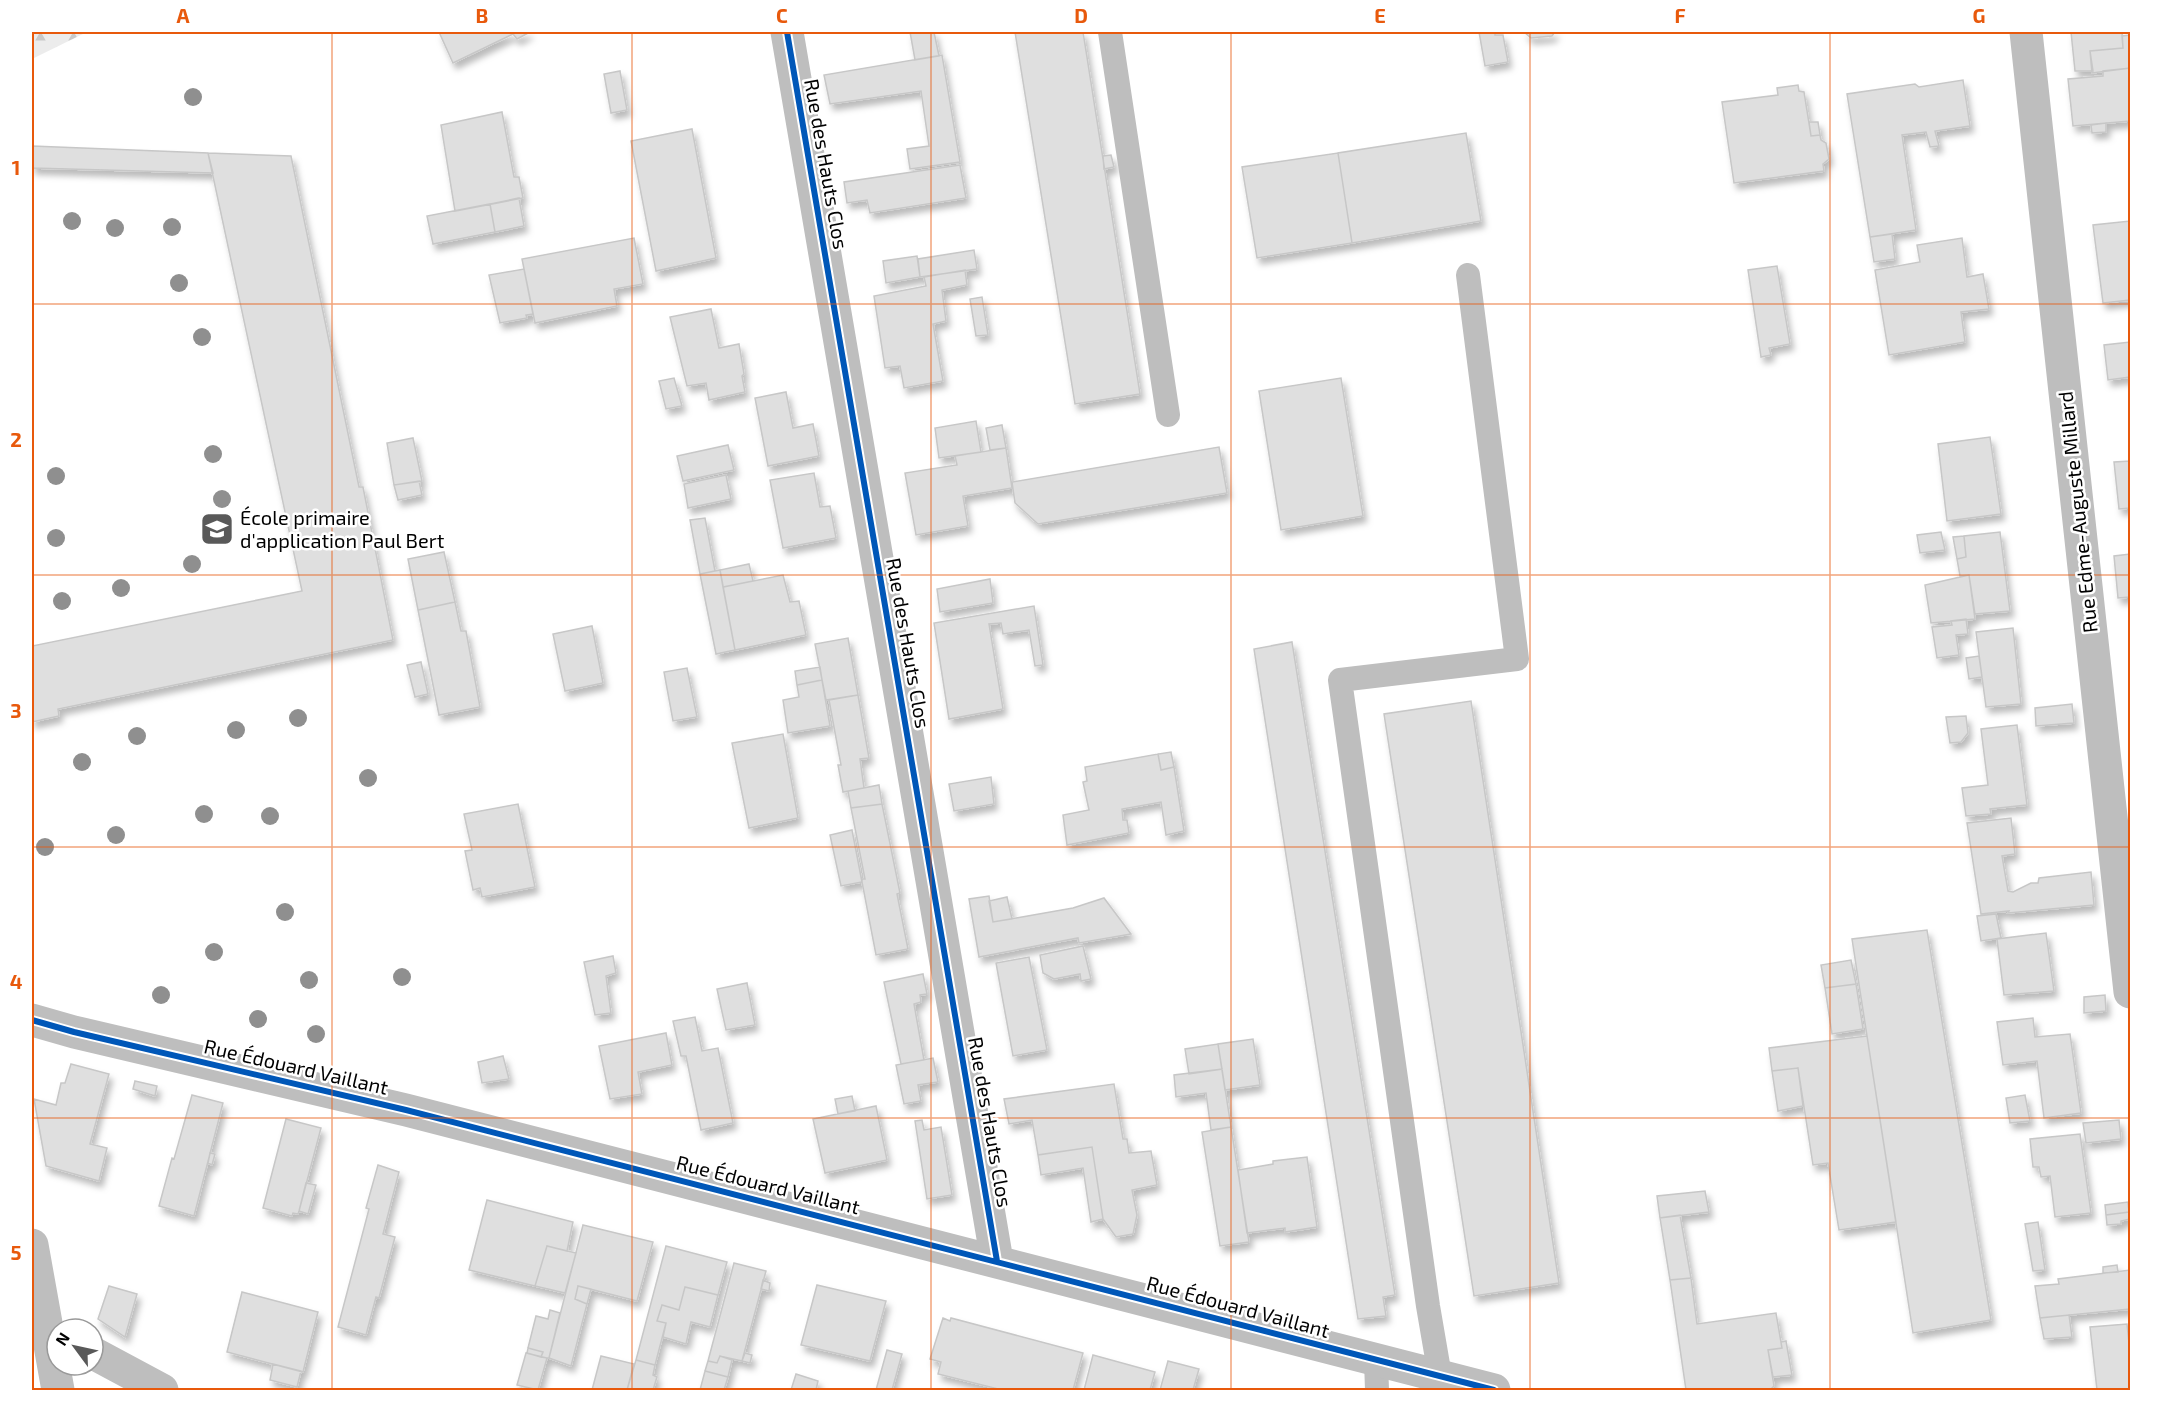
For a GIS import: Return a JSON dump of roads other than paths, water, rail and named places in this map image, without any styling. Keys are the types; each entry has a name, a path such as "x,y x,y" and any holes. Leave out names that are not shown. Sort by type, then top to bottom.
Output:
{"street":[{"name":"Rue des Hauts Clos","path":"787,32 997,1261"},
{"name":"Rue Edme-Auguste Millard","path":"2026,32 2130,992"},
{"name":"Rue Édouard Vaillant","path":"32,1020 74,1032 406,1110 997,1261 1376,1375 1440,1376 1494,1390"},
{"path":"32,1245 47,1317"},
{"path":"105,1359 162,1390"}],"lane":[{"path":"1110,32 1168,415"},
{"path":"1440,1376 1428,1306 1340,680 1517,659 1468,275"}],"place":[{"name":"École primaire d'application Paul Bert","path":"217,529"}]}
